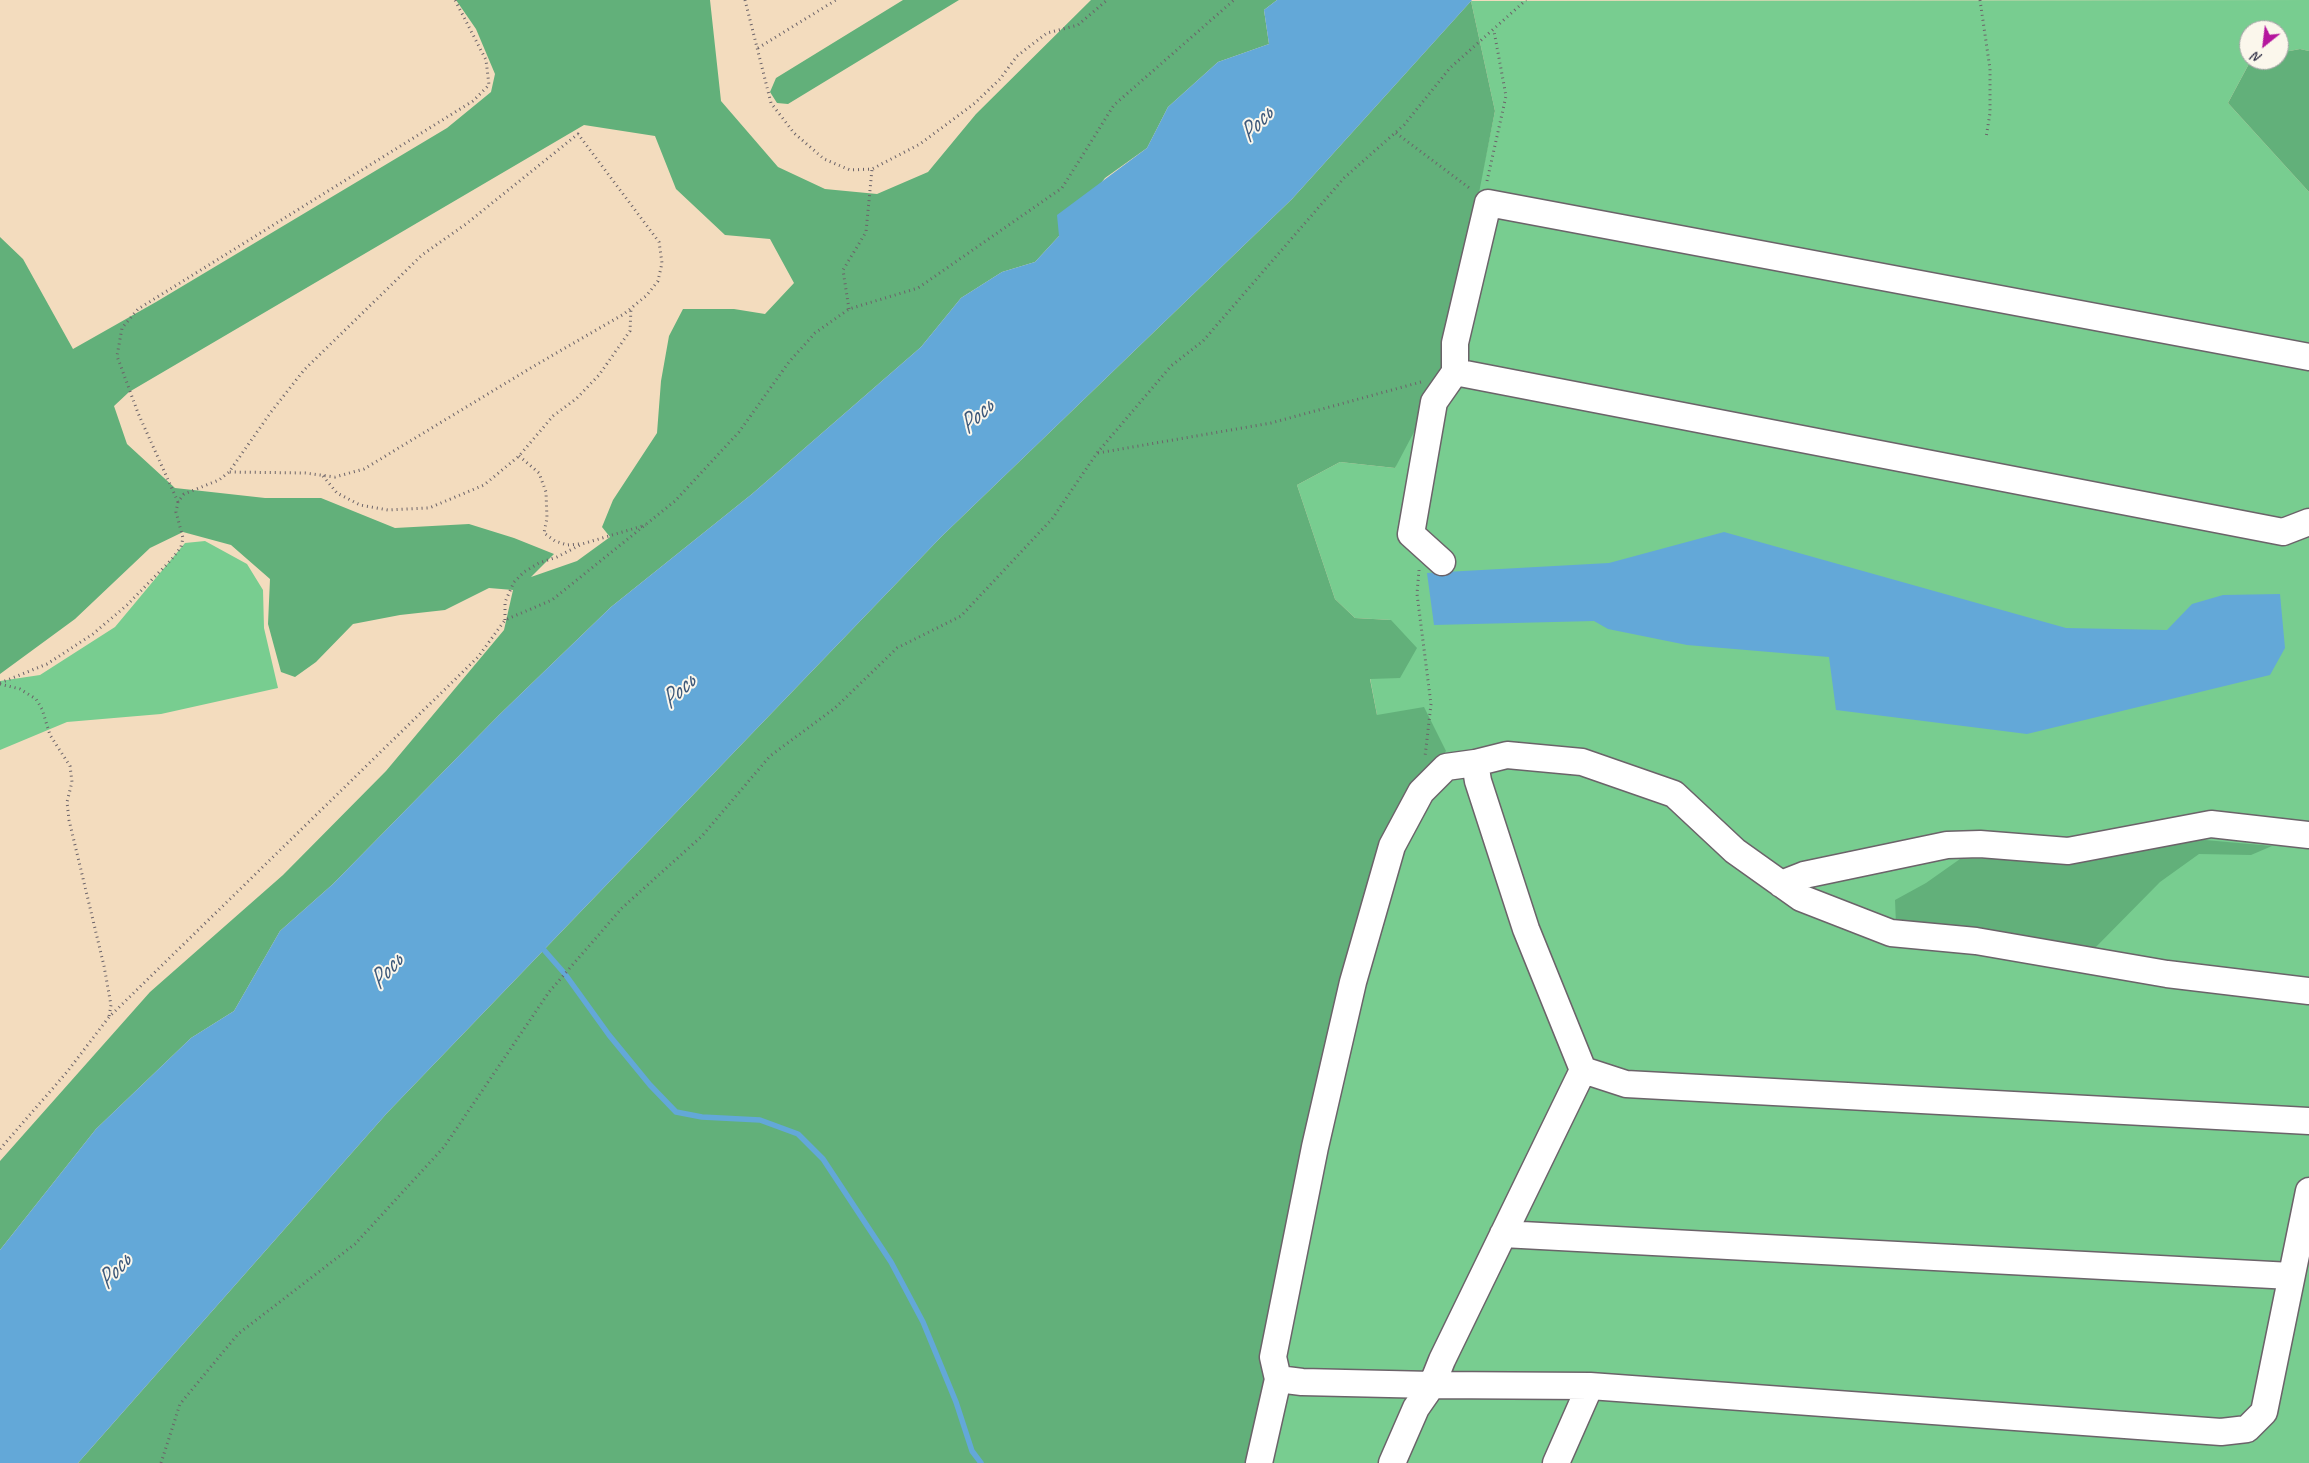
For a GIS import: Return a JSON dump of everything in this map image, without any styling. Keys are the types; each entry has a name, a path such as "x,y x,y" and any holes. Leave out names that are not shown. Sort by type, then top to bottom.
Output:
{"street":[{"path":"1442,562 1411,534 1434,402 1455,372 1456,342 1488,202 2309,357"},
{"path":"1455,372 2283,532 2309,522"},
{"path":"1259,1463 1278,1379 1273,1357 1315,1147 1351,991 1392,846 1420,792 1446,767 1507,755 1582,762 1674,794 1735,851 1801,898 1891,933 1976,941 2167,974 2309,991"},
{"path":"1392,1463 1416,1408 1432,1385 1442,1360 1583,1070 1526,930 1478,781 1474,763"},
{"path":"1781,884 1804,875 1946,845 1980,844 2068,852 2211,824 2309,835"},
{"path":"1583,1070 1626,1084 2309,1121"},
{"path":"1278,1379 1302,1382 1432,1385 1590,1386 2221,1432 2248,1428 2264,1412 2309,1191"},
{"path":"1503,1234 2291,1276"},
{"path":"1556,1463 1590,1386"}],"path":[{"path":"178,502 138,413 117,356 122,328 138,309 465,106 489,85 486,60 455,0"},
{"path":"745,0 771,103 794,133 824,159 850,170 872,169 920,144 975,103 1000,79 1017,56 1047,33 1078,25 1107,0"},
{"path":"758,48 836,0"},
{"path":"0,1149 67,1072 109,1017 478,656 505,620 552,600 675,501 740,432 789,362 815,333 849,309 918,288 1062,188 1114,105 1234,0"},
{"path":"160,1463 180,1404 238,1334 354,1244 444,1147 549,992 622,908 702,836 770,756 835,708 897,648 961,616 1052,519 1097,453 1171,366 1203,341 1344,178 1404,126 1450,68 1526,0"},
{"path":"1980,0 1990,70 1990,113 1986,138"},
{"path":"1488,202 1486,176 1506,96 1494,30"},
{"path":"1396,133 1488,202"},
{"path":"0,684 47,664 93,634 127,605 181,548 183,538 176,512 178,502 184,494 219,480 230,472 271,412 304,370 376,297 422,256 466,224 578,134 659,242 662,262 658,281 647,295 631,308 371,465 335,477 230,472"},
{"path":"849,309 843,270 866,232 872,169"},
{"path":"323,476 337,493 360,505 388,510 429,508 484,485 519,456 553,416 576,399 598,375 630,331 631,308"},
{"path":"1097,453 1271,423 1455,372"},
{"path":"519,456 538,473 546,492 547,518 544,533 555,541 567,545 582,544"},
{"path":"505,620 506,602 514,582 539,563 557,557 582,544 647,524"},
{"path":"1420,792 1431,704 1417,594 1422,544"},
{"path":"0,684 20,688 36,699 42,709 50,735 70,766 72,782 67,802 69,820 104,966 111,1005 109,1017"}],"green space":[{"path":"456,0 710,0 721,101 778,167 825,189 877,194 928,172 976,114 1091,0 1277,0 1264,10 1269,44 1218,62 1168,107 1147,148 1105,178 1059,236 1035,262 1002,272 961,298 921,347 752,494 611,607 499,715 333,884 280,931 234,1011 191,1038 96,1129 0,1250 0,1161 150,992 283,875 386,771 504,630 513,590 489,588 445,610 400,615 353,624 316,662 295,677 281,672 268,624 270,579 231,545 183,532 150,548 75,619 0,674 0,237 23,259 73,349 156,302 447,128 491,92 495,74 476,29","holes":["584,125 655,136 676,189 725,235 770,239 794,283 765,314 734,309 683,309 669,336 661,381 657,433 613,500 602,527 610,537 577,561 531,577 554,554 514,538 469,524 395,528 321,498 265,498 175,488 127,444 114,406 129,392"]},
{"path":"903,0 959,0 788,104 777,103 770,92 776,78"},
{"path":"2309,0 2309,51 2300,49 2289,51 2289,20 2239,20 2239,70 2246,70 2228,103 2309,192 2309,1463 1250,1463 1377,715 1370,678 1391,620 1355,618 1335,599 1297,485 1340,462 1395,468 1482,174 1495,111 1471,1"},
{"path":"1471,1 1495,111 1443,377 1395,468 1340,462 1297,485 1335,599 1355,618 1391,620 1417,648 1400,678 1370,679 1377,715 1424,707 1446,751 1385,834 1250,1463 78,1463 387,1113 941,537 1292,199"},
{"path":"2300,49 2309,51 2309,192 2228,103 2246,70 2289,70 2289,51"},
{"path":"205,541 247,564 263,590 264,628 278,688 161,714 67,722 0,750 0,681 40,675 115,627 185,543"},
{"path":"2183,838 2272,846 2251,855 2199,854 2160,882 2089,954 1896,924 1895,900 1926,883 1960,859 2095,858"}],"water":[{"name":"Рось","path":"1277,0 1472,0 1292,199 941,537 387,1113 78,1463 0,1463 0,1250 96,1129 191,1038 234,1011 280,931 333,884 499,715 611,607 752,494 921,347 961,298 1002,272 1035,262 1059,236 1057,215 1147,148 1168,107 1218,62 1269,44 1264,10"},
{"path":"1724,532 2066,628 2167,630 2192,604 2223,595 2280,594 2285,648 2270,675 2027,734 1836,710 1829,657 1687,645 1608,629 1594,621 1434,625 1427,573 1609,563"}],"waterway":[{"path":"544,950 565,974 609,1035 650,1085 676,1112 702,1117 760,1120 798,1134 823,1159 891,1262 923,1322 956,1402 972,1451 981,1463"}]}
